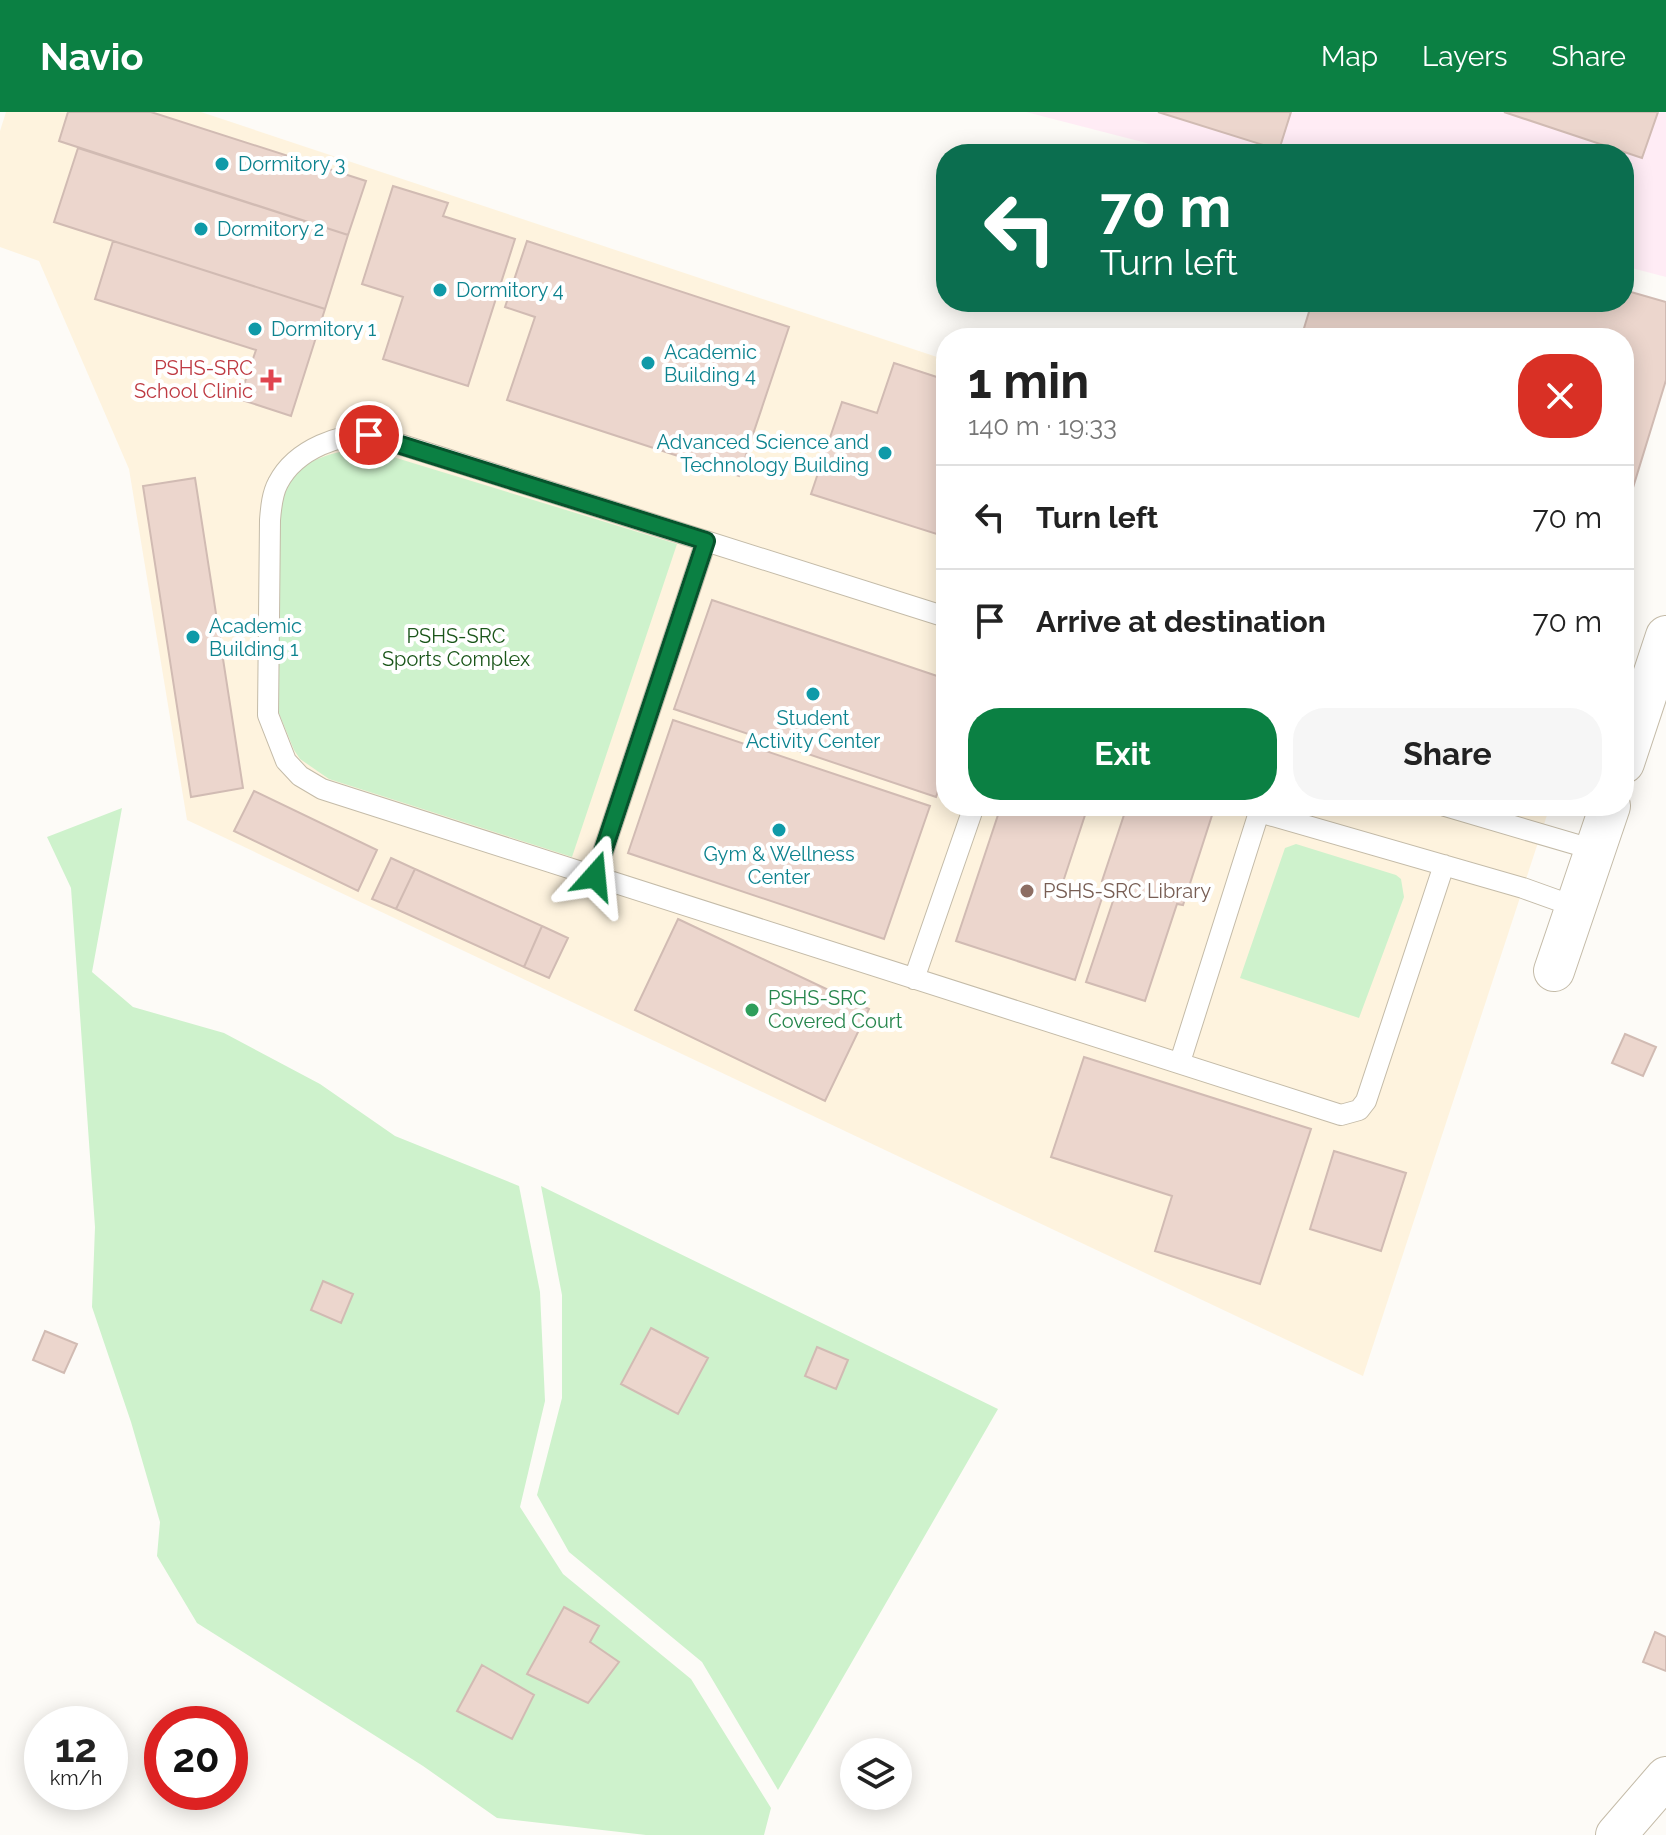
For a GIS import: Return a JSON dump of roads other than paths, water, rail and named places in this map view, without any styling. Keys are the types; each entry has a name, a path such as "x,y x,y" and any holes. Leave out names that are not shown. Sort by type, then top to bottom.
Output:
{"street":[{"path":"1634,733 1666,636"},
{"path":"1554,971 1607,816"},
{"path":"1616,1835 1666,1777"}],"lane":[{"path":"936,614 369,435 350,436 304,453 278,481 274,492 270,520 267,704 275,738 291,769 322,789 1341,1115 1359,1110 1366,1101 1444,865"},
{"path":"595,876 706,541"},
{"path":"914,979 971,816"},
{"path":"1180,1062 1258,816"},
{"path":"1283,816 1523,888 1576,907"},
{"path":"1479,816 1595,850"}],"place":[{"name":"Dormitory 3","path":"222,164"},
{"name":"Dormitory 2","path":"201,229"},
{"name":"Dormitory 4","path":"440,290"},
{"name":"Dormitory 1","path":"255,329"},
{"name":"Academic Building 4","path":"648,363"},
{"name":"PSHS-SRC School Clinic","path":"271,380"},
{"name":"Advanced Science and Technology Building","path":"885,453"},
{"name":"Academic Building 1","path":"193,637"},
{"name":"Student Activity Center","path":"813,694"},
{"name":"Gym & Wellness Center","path":"779,830"},
{"name":"PSHS-SRC Library","path":"1027,891"},
{"name":"PSHS-SRC Covered Court","path":"752,1010"}],"park label":[{"name":"PSHS-SRC Sports Complex","path":"456,648"}]}
